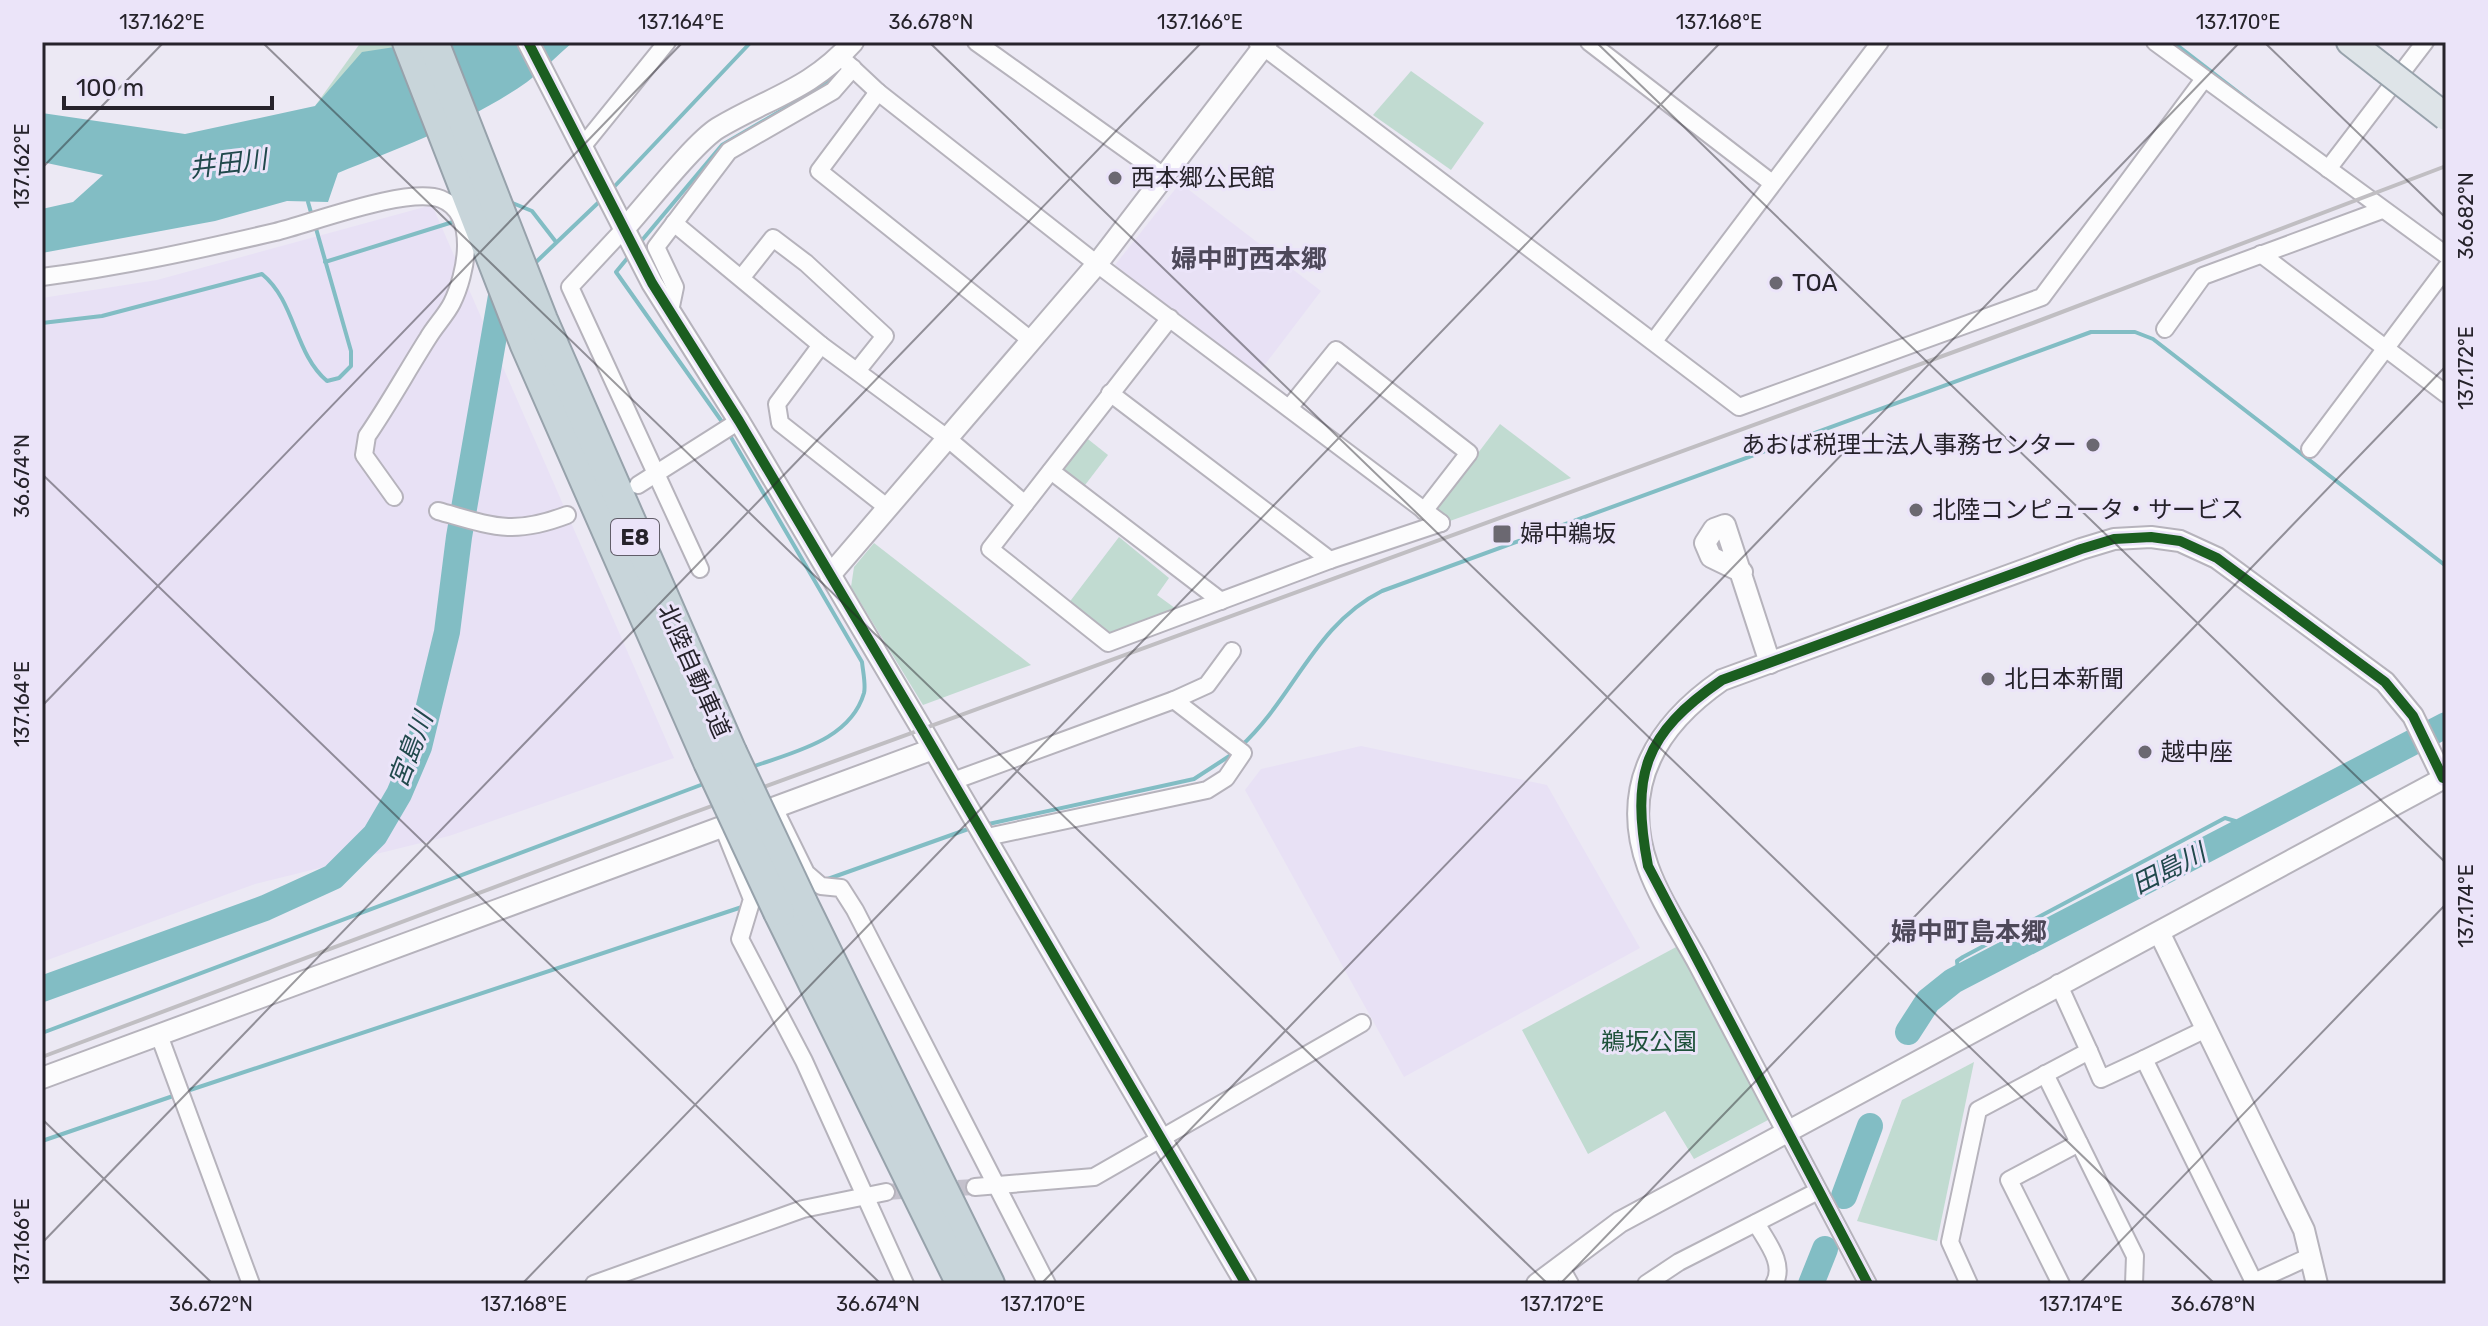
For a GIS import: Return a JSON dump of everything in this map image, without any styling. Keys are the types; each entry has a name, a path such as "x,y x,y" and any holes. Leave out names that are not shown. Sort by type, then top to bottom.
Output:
{"highway":[{"name":"北陸自動車道","path":"408,42 720,757 962,1284"},
{"name":"北陸自動車道","path":"433,42 534,333"},
{"name":"北陸自動車道","path":"790,906 989,1284"}],"main road":[{"path":"2350,42 2383,55 2446,97"},
{"path":"2383,55 2446,117"}],"street":[{"path":"528,42 670,311 987,837 1246,1284"},
{"path":"579,140 667,42"},
{"path":"976,42 1165,177"},
{"path":"1589,42 1772,183"},
{"path":"1654,341 1880,42"},
{"path":"2155,42 2446,255"},
{"path":"2328,169 2425,42"},
{"path":"830,575 1097,264 1262,44 1739,407 2042,297 2204,79"},
{"path":"849,55 878,92 1097,264 1170,318 1441,523 1330,560 1108,643 990,549 1170,318"},
{"path":"670,311 675,287 656,247 729,151 833,91 849,55"},
{"path":"700,569 570,287 715,130 803,87 849,55"},
{"path":"878,92 819,171 1032,341"},
{"path":"42,277 189,251 386,202 420,196 442,200 459,214 467,239 464,266 452,303 367,436 364,455 394,497"},
{"path":"2165,329 2203,276 2382,210"},
{"path":"674,223 821,345 947,438 1025,504"},
{"path":"742,277 773,238 806,263 885,336 857,371"},
{"path":"2261,254 2446,394"},
{"path":"2310,449 2446,268"},
{"path":"821,345 777,404 780,423 888,508"},
{"path":"1289,408 1336,350 1469,453 1424,511"},
{"path":"1110,393 1330,560"},
{"path":"638,485 739,421"},
{"path":"1051,471 1221,601"},
{"path":"438,511 516,529 535,527 567,515"},
{"path":"1537,1284 1565,1275 1620,1222 1787,1131 2058,983 2160,934 2445,777 2402,699 2385,682 2217,558 2180,541 2151,537 2114,539 2081,549 1722,680 1688,703 1662,733 1642,779 1638,816 1648,866 1787,1131 1818,1191 1868,1284"},
{"path":"1742,572 1770,663"},
{"path":"953,781 1207,685 1232,651"},
{"path":"987,837 1207,790 1226,778 1243,753 1174,700"},
{"path":"42,1078 933,749"},
{"path":"774,808 806,873 821,886 841,888 855,910 1000,1187 1047,1284"},
{"path":"723,827 752,899 740,939 804,1061 905,1284"},
{"path":"2160,934 2304,1230 2316,1283"},
{"path":"2058,983 2101,1079 2206,1029"},
{"path":"975,1187 1094,1177 1362,1023"},
{"path":"159,1035 251,1284"},
{"path":"1969,1284 1950,1242 1978,1110 2089,1051"},
{"path":"2144,1059 2252,1283 2311,1256"},
{"path":"2045,1074 2135,1256 2134,1284"},
{"path":"2061,1284 2009,1180 2079,1143"},
{"path":"1646,1284 1679,1262 1818,1191"},
{"path":"594,1284 803,1209 886,1192"},
{"path":"1756,1223 1777,1259 1778,1277 1774,1284"}],"shaded area":[{"path":"1180,183 1321,291 1257,375 1115,265"},
{"path":"432,205 674,758 449,836 255,884 42,962 42,298 157,280"},
{"path":"1361,746 1547,785 1640,948 1404,1077 1245,790 1261,769"}],"green space":[{"path":"361,42 455,42 315,106"},
{"path":"1411,71 1484,123 1451,170 1373,115"},
{"path":"1500,424 1571,478 1447,522 1434,511"},
{"path":"1084,436 1108,455 1082,489 1063,475 1062,464"},
{"path":"1119,537 1169,578 1157,595 1179,611 1115,634 1104,632 1068,604"},
{"path":"874,543 1031,665 923,705 851,587 854,567"},
{"name":"鵜坂公園","path":"1678,946 1770,1119 1694,1159 1665,1111 1588,1154 1522,1030"},
{"path":"1974,1062 1937,1241 1857,1221 1902,1100"}],"water":[{"name":"井田川","path":"427,42 573,42 527,82 482,109 435,133 338,173 328,202 287,201 215,221 42,253 42,209 73,202 103,175 42,162 42,113 185,134 315,106 362,52"}],"waterway":[{"path":"612,189 751,42"},
{"path":"2173,42 2269,116"},
{"path":"638,245 722,145 820,88 838,74"},
{"path":"534,264 600,201"},
{"path":"308,202 312,216"},
{"path":"510,202 532,211 556,242"},
{"path":"325,262 456,221"},
{"path":"42,323 102,316 262,274 282,299 316,370 327,381 339,378 351,366 351,351 315,225"},
{"path":"630,255 616,272 725,426"},
{"name":"宮島川","path":"42,989 265,908 333,877 375,835 399,794 419,747 447,632 459,537 501,296"},
{"path":"1240,747 1259,728 1321,642 1359,605 1382,591 2091,332 2135,332 2153,339 2446,566"},
{"path":"729,434 862,662 865,682 857,709 833,734 801,750 752,767"},
{"name":"田島川","path":"1908,1032 1928,1001 1953,981 2446,725"},
{"path":"984,825 1194,779 1234,753"},
{"path":"42,1033 706,783"},
{"path":"1959,978 1957,961 1963,957 2225,818 2235,821 2241,831"},
{"path":"825,880 971,828"},
{"path":"184,1092 745,906"},
{"path":"42,1141 176,1095"},
{"name":"田島川","path":"1844,1196 1870,1126"},
{"name":"田島川","path":"1811,1284 1825,1249"}],"tunnel":[{"path":"886,1192 975,1187"}],"railway":[{"path":"42,1057 679,818 2033,323 2446,166"}],"cycle path":[{"path":"528,42 652,283 739,421 923,731 1246,1284"},
{"path":"1868,1284 1648,866 1641,806 1649,759 1659,739 1695,700 1722,680 2081,549 2114,539 2151,537 2180,541 2217,558 2385,682 2413,716 2443,778 2446,777"}],"place":[{"name":"西本郷公民館","path":"1115,178"},
{"name":"TOA","path":"1776,283"},
{"name":"あおば税理士法人事務センター","path":"2093,445"},
{"name":"北陸コンピュータ・サービス","path":"1916,510"},
{"name":"婦中鵜坂","path":"1502,534"},
{"name":"北日本新聞","path":"1988,679"},
{"name":"越中座","path":"2145,752"}],"district":[{"name":"婦中町西本郷","path":"1249,259"},
{"name":"婦中町島本郷","path":"1969,932"}]}
